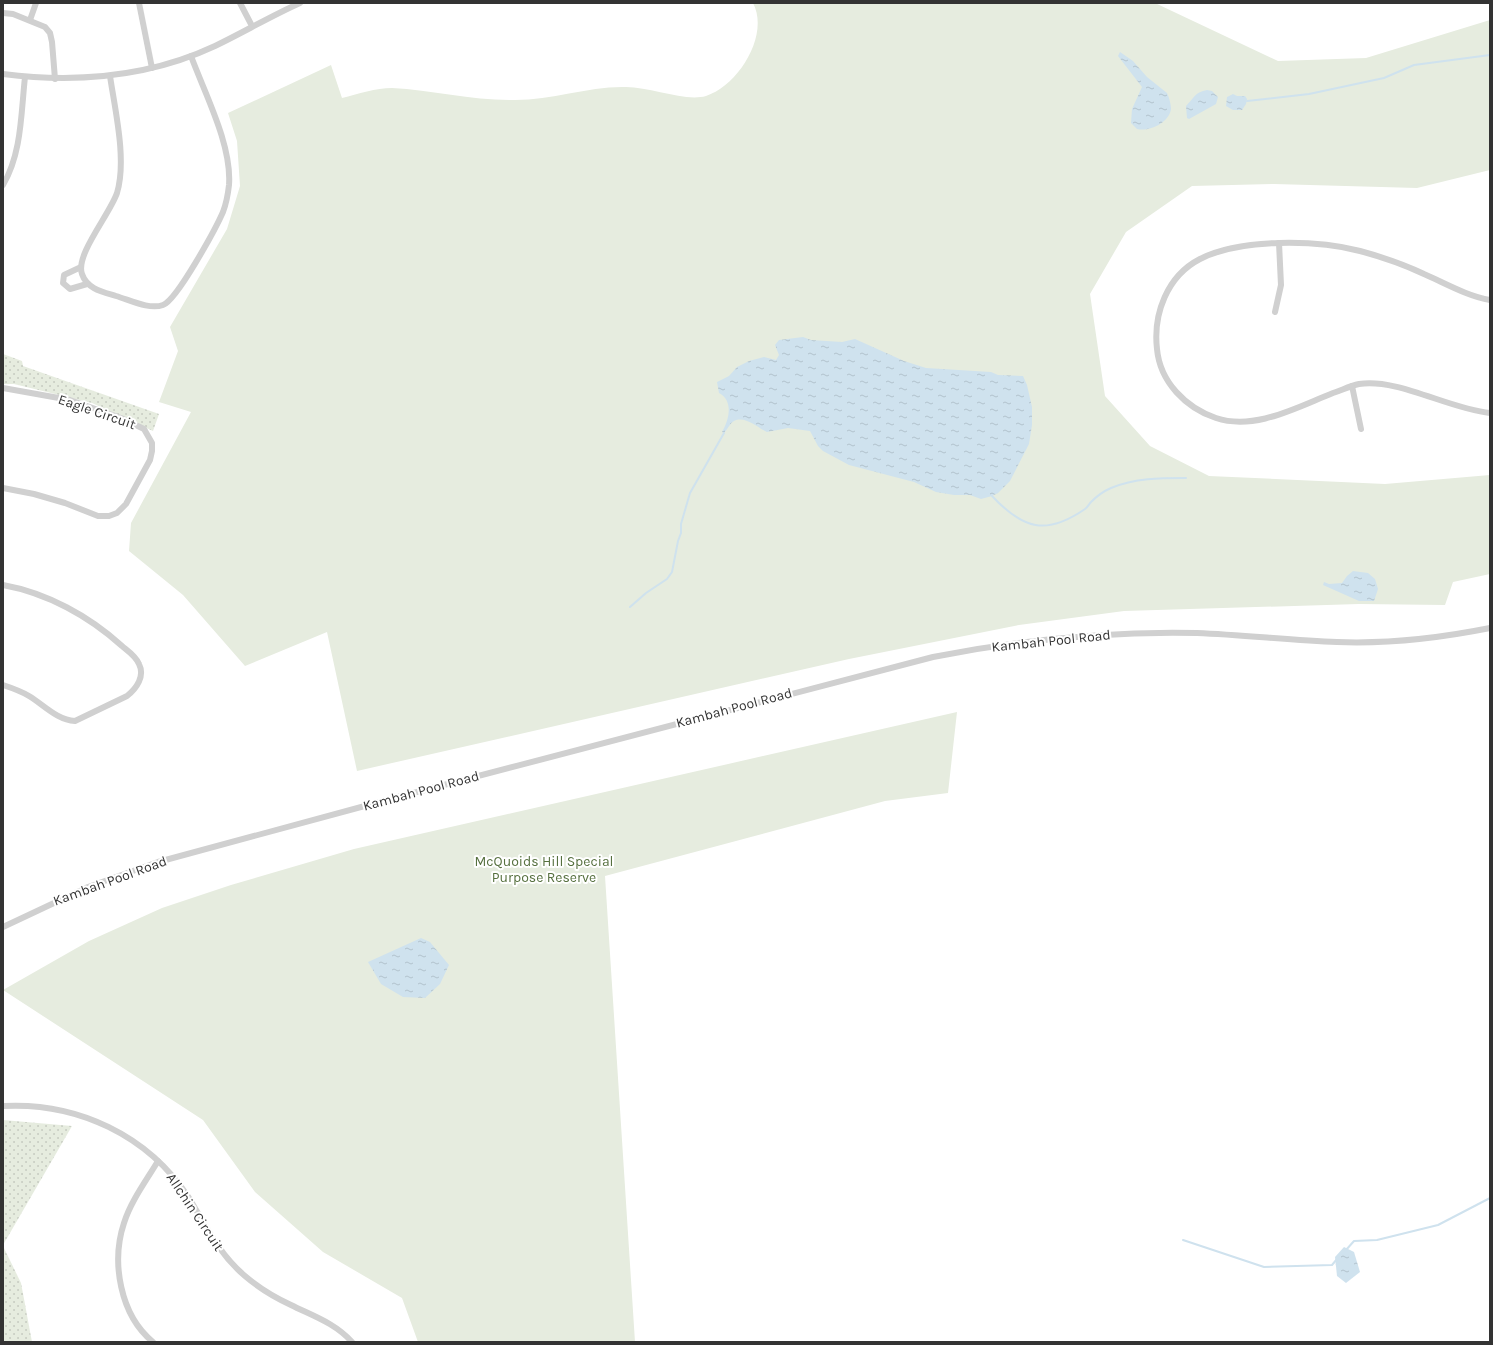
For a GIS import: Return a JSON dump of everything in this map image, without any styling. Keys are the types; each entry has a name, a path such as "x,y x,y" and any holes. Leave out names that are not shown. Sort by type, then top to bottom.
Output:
{"street":[{"path":"30,20 36,3"},
{"path":"139,3 152,68"},
{"path":"240,3 252,26"},
{"path":"3,74 55,79 110,76 152,68 191,56 215,46 300,3"},
{"path":"3,13 13,14 30,20 41,25 50,33 55,79"},
{"path":"110,76 120,152 120,176 117,192 111,208 84,254 81,267 82,274 87,284 98,290 151,306 166,303 176,294 223,211 229,187 228,156 191,56"},
{"path":"3,185 13,163 18,143 25,77"},
{"path":"1490,300 1467,293 1390,260 1359,251 1328,245 1279,243 1251,246 1207,256 1191,265 1177,278 1166,293 1157,319 1155,337 1157,354 1164,373 1178,394 1189,404 1205,414 1233,421 1251,422 1273,416 1352,386 1374,383 1388,384 1460,407 1490,413"},
{"path":"1275,312 1281,285 1279,243"},
{"path":"81,267 64,275 63,283 70,289 87,284"},
{"path":"1352,386 1361,429"},
{"name":"Eagle Circuit","path":"3,388 70,400 121,418 144,429 152,442 150,460 126,504 117,513 109,516 98,516 64,503 34,494 3,488"},
{"path":"3,585 35,594 62,605 88,619 111,636 136,658 141,674 136,686 127,696 75,721 60,717 27,695 3,685"},
{"name":"Kambah Pool Road","path":"3,927 88,887 158,862 414,793 933,657 1004,644 1116,634 1198,633 1359,642 1426,638 1490,628"},
{"name":"Allchin Circuit","path":"3,1106 21,1105 47,1107 88,1117 122,1133 158,1161 174,1179 189,1198 220,1250 244,1275 272,1296 328,1322 352,1342"},
{"path":"153,1342 139,1328 127,1306 122,1289 118,1252 124,1224 131,1206 158,1161"}],"green space":[{"path":"753,3 1155,3 1278,61 1366,58 1490,20 1490,170 1417,188 1274,184 1192,186 1126,232 1090,294 1105,396 1150,446 1209,476 1385,484 1490,475 1490,574 1453,582 1445,605 1359,604 1124,611 1019,625 849,659 357,771 327,632 245,666 183,595 129,551 131,523 191,412 159,402 178,351 170,327 227,229 240,186 237,141 228,113 331,65 342,98 386,88 500,100 543,98 612,87 646,89 688,97 706,96 729,82 748,58 754,44 757,30 757,16"},
{"path":"3,354 22,361 23,366 159,414 153,431 92,403 14,384 3,384"},
{"name":"McQuoids Hill Special Purpose Reserve","path":"957,712 948,793 885,801 605,876 635,1342 418,1342 402,1298 323,1252 255,1192 203,1120 3,990 89,941 162,908 231,885 354,849"},
{"path":"3,1120 72,1126 3,1245"},
{"path":"3,1246 21,1283 32,1342 3,1342"}],"water":[{"path":"1120,52 1133,61 1147,77 1167,93 1171,109 1169,114 1163,122 1153,128 1142,130 1137,129 1131,123 1132,109 1142,87 1118,56"},
{"path":"1207,90 1212,91 1218,97 1216,104 1189,119 1187,118 1186,106 1197,94"},
{"path":"1233,94 1237,96 1245,96 1247,99 1242,110 1233,110 1226,106 1227,97"},
{"path":"803,337 811,340 842,342 855,339 904,361 926,368 991,372 998,375 1023,376 1027,385 1032,407 1032,425 1029,444 1010,481 998,493 981,499 970,495 954,495 936,492 914,482 849,465 823,451 818,446 810,431 788,428 767,432 747,421 738,420 734,421 724,433 722,432 727,422 729,411 727,401 724,396 719,393 717,382 729,376 737,367 749,361 764,357 776,360 779,355 775,345 779,340"},
{"path":"1353,571 1368,573 1375,579 1378,589 1374,601 1359,601 1323,585 1324,582 1329,584 1342,583"},
{"path":"421,938 430,942 449,965 440,984 425,998 403,997 381,984 368,962"},
{"path":"1344,1247 1354,1252 1360,1272 1346,1283 1337,1276 1335,1257"}],"waterway":[{"path":"1247,101 1309,94 1384,78 1414,65 1490,55"},
{"path":"630,607 646,593 667,579 672,572 681,533 681,524 690,493 724,433"},
{"path":"992,496 1014,516 1025,522 1036,525 1047,525 1071,518 1086,508 1103,492 1111,488 1129,482 1148,479 1186,478"},
{"path":"1346,1250 1354,1241 1377,1240 1438,1225 1490,1198"},
{"path":"1183,1240 1264,1267 1332,1265 1337,1259"}]}
